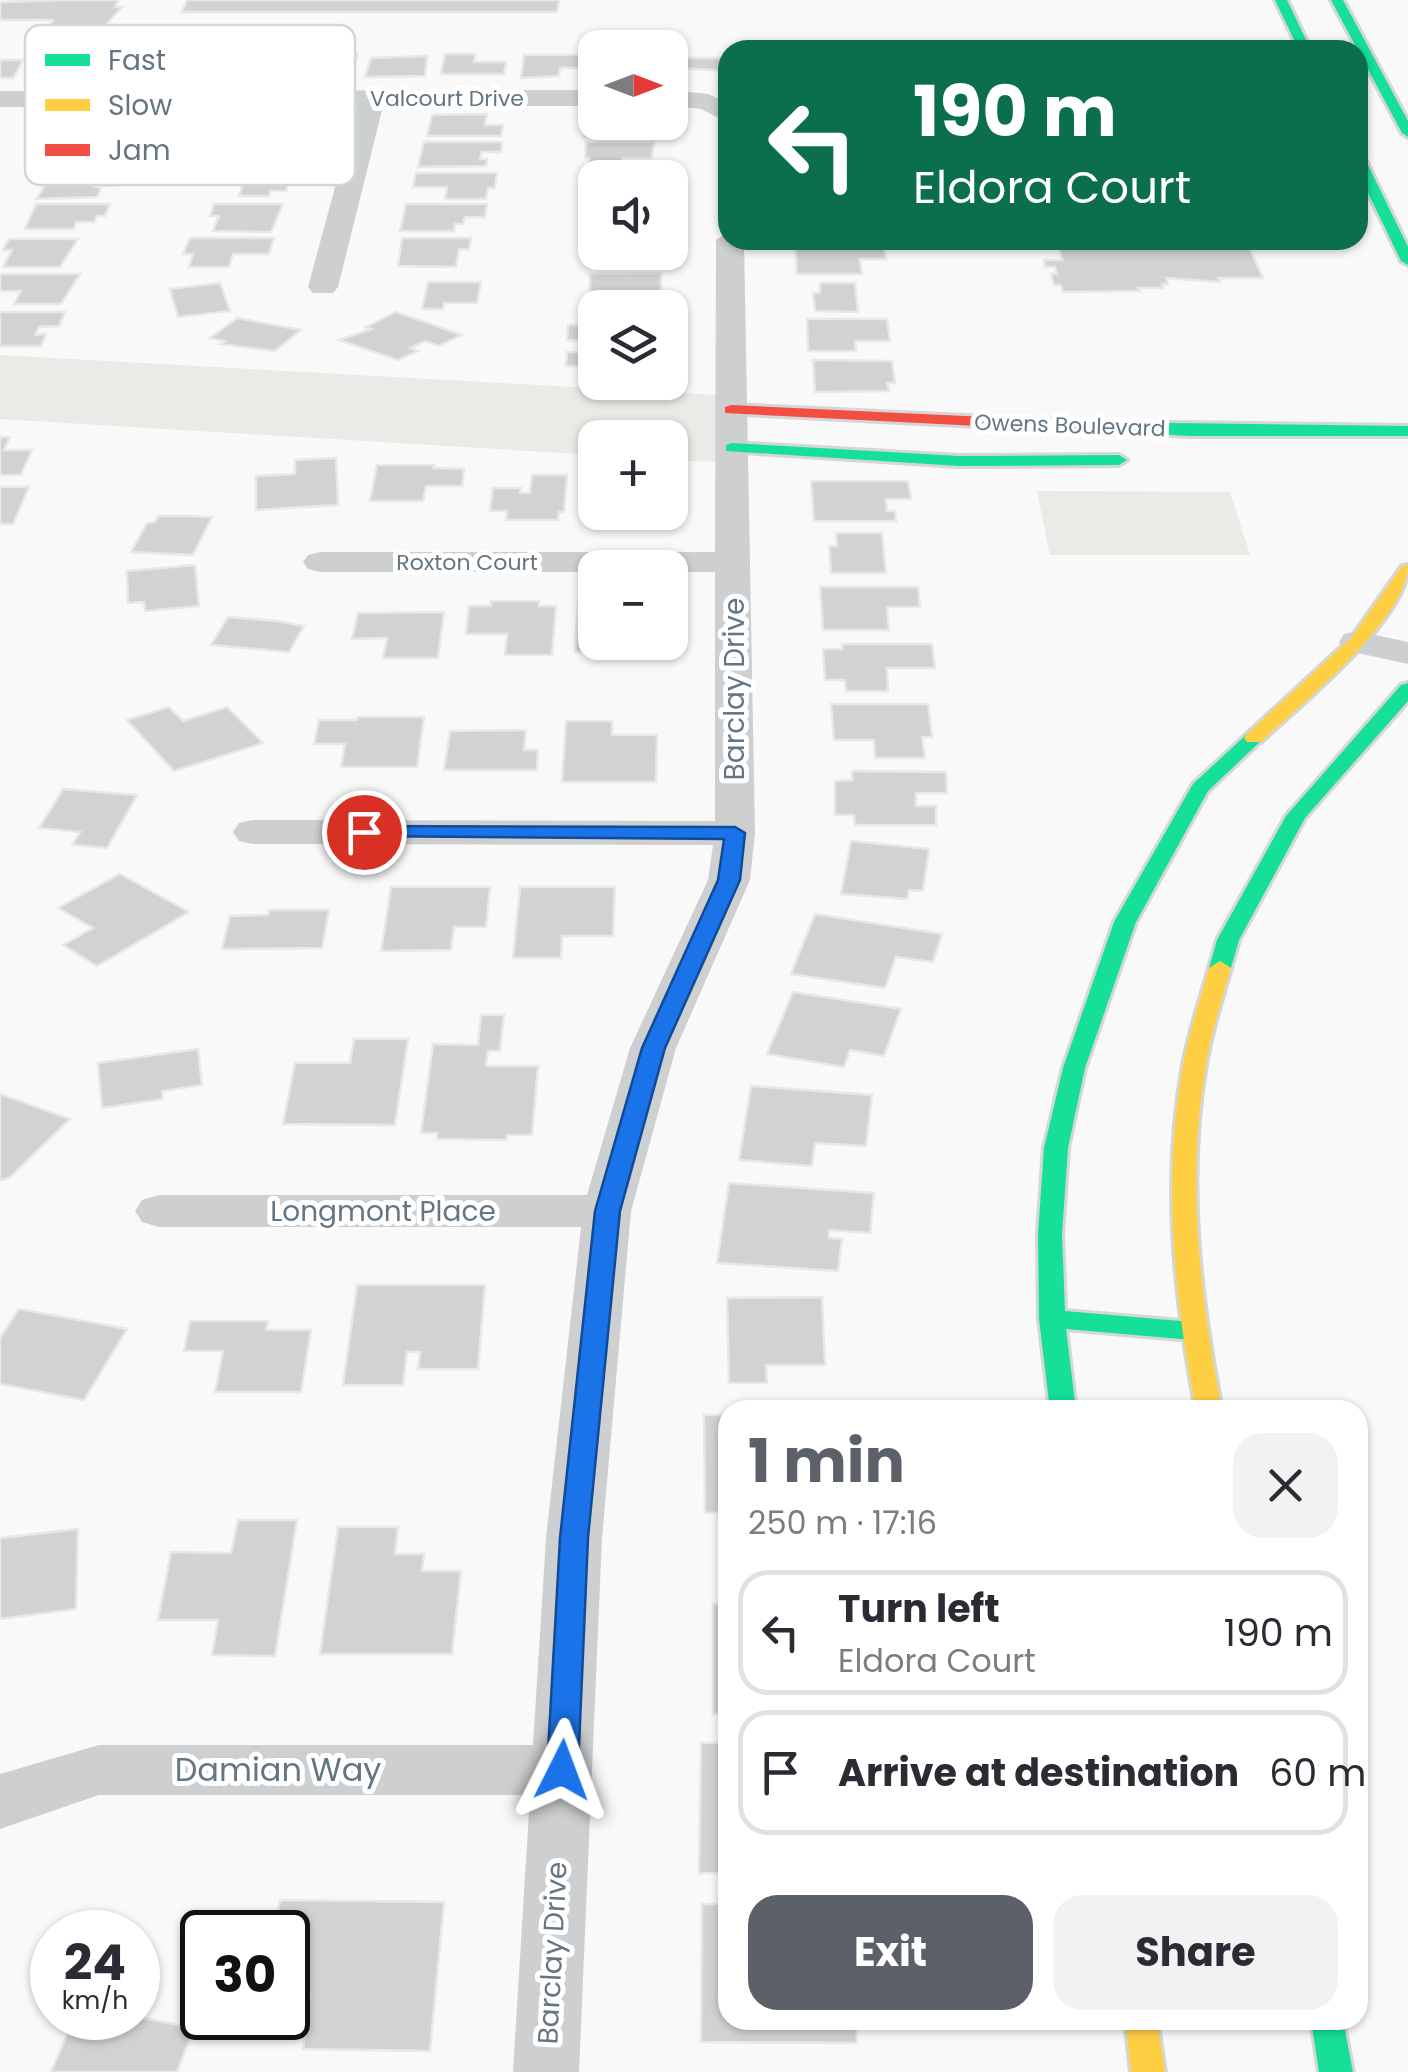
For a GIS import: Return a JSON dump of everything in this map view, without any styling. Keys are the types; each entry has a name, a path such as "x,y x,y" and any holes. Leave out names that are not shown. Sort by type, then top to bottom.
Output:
{"main road":[{"path":"1282,0 1300,40"},
{"path":"1337,0 1356,40"},
{"path":"1368,65 1394,120"},
{"path":"1368,179 1408,261"},
{"name":"Owens Boulevard","path":"732,429 1408,431"},
{"name":"Owens Boulevard","path":"732,429 959,461 1145,459"},
{"path":"1062,1400 1052,1318 1050,1234 1056,1148 1074,1068 1124,922 1200,788 1357,642 1408,570"},
{"path":"1207,1400 1192,1331 1181,1189 1194,1069 1228,940 1296,816 1408,689"},
{"path":"1052,1318 1192,1331"},
{"path":"1142,2030 1148,2072"},
{"path":"1329,2030 1336,2072"}],"street":[{"name":"Valcourt Drive","path":"355,98 578,98"},
{"path":"355,164 372,98"},
{"path":"0,133 9,99"},
{"path":"688,100 708,102 718,108"},
{"path":"323,287 349,185"},
{"name":"Barclay Drive","path":"546,2072 574,1538 607,1211 653,1048 729,880 735,833 730,250"},
{"name":"Roxton Court","path":"320,562 734,562"},
{"path":"1357,642 1408,654"},
{"path":"253,832 735,833"},
{"name":"Longmont Place","path":"159,1211 607,1211"},
{"name":"Damian Way","path":"0,1803 7,1797 99,1770 562,1770"}],"shaded area":[{"path":"0,355 578,387 578,400 688,400 688,393 717,395 716,462 688,461 688,420 578,420 578,454 0,419"},
{"path":"1037,491 1230,492 1250,555 1050,555"}],"building":[{"path":"119,0 115,7 122,7 106,25 50,25 53,20 0,20 0,2"},
{"path":"187,0 559,0 557,12 182,12"},
{"path":"445,54 475,54 474,62 506,62 504,74 441,74"},
{"path":"524,55 578,55 578,68 560,68 559,76 521,78"},
{"path":"427,56 425,76 365,77 371,58"},
{"path":"688,58 718,58 718,70 688,68"},
{"path":"0,60 23,60 13,78 0,78"},
{"path":"487,114 485,125 503,125 501,136 427,136 432,115"},
{"path":"424,142 502,142 501,152 482,152 480,159 487,159 486,166 418,167"},
{"path":"586,142 654,142 651,158 585,158"},
{"path":"416,173 497,173 495,188 488,188 486,199 445,199 447,187 413,187"},
{"path":"45,185 101,188 97,197 36,199"},
{"path":"242,185 288,185 286,191 270,191 269,196 239,196"},
{"path":"36,204 110,204 105,216 97,216 94,222 76,222 74,229 25,229"},
{"path":"214,204 283,204 271,232 213,231 219,216 210,216"},
{"path":"406,204 487,204 485,217 465,217 463,224 455,224 454,231 400,231"},
{"path":"190,238 274,238 269,254 233,254 229,267 189,267 193,254 183,254"},
{"path":"402,238 471,238 469,249 459,249 456,267 398,266"},
{"path":"9,239 78,239 60,267 3,267 12,250 3,250"},
{"path":"795,250 884,250 886,259 860,259 862,274 797,274"},
{"path":"1060,250 1250,250 1263,278 1218,278 1220,282 1166,278 1168,284 1162,284 1163,288 1063,292 1061,285 1054,285 1051,274 1057,274 1055,267 1045,267 1044,260 1062,260"},
{"path":"661,273 661,290 590,290 590,274"},
{"path":"0,274 80,274 61,304 14,304 21,291 0,291"},
{"path":"428,282 481,282 477,303 444,303 443,309 422,309"},
{"path":"220,283 230,311 178,317 170,289"},
{"path":"820,283 855,283 858,312 815,311 813,293 820,293"},
{"path":"0,312 65,312 59,326 39,327 35,335 46,334 41,346 0,346"},
{"path":"396,312 462,335 439,346 425,341 410,348 418,351 398,360 339,340 372,329 366,327"},
{"path":"237,318 301,330 275,351 220,344 225,341 210,338"},
{"path":"807,319 887,319 890,341 855,341 856,351 808,351"},
{"path":"568,325 578,325 578,340 567,340"},
{"path":"567,352 578,352 578,366 566,366"},
{"path":"813,360 892,361 895,383 887,383 889,391 815,392"},
{"path":"0,437 10,437 4,450 32,450 21,475 0,475"},
{"path":"336,458 338,505 256,510 256,476 295,474 295,460"},
{"path":"377,465 464,469 462,486 426,486 423,501 370,501"},
{"path":"532,475 567,475 564,512 559,512 558,520 506,520 507,511 490,511 493,488 521,488 520,493 530,493"},
{"path":"811,481 908,481 911,499 886,499 887,511 895,511 896,521 814,521"},
{"path":"0,487 29,487 13,524 0,524"},
{"path":"159,516 212,517 193,555 131,552 147,523 155,522"},
{"path":"836,533 882,533 886,573 831,573 829,546 837,546"},
{"path":"195,565 199,606 145,611 144,602 128,603 127,571"},
{"path":"820,587 918,587 920,607 887,607 889,630 823,630"},
{"path":"491,601 539,601 539,606 556,606 552,655 505,655 507,634 466,634 469,606 491,606"},
{"path":"578,602 578,652 575,652"},
{"path":"444,612 438,658 383,658 387,638 352,639 358,613"},
{"path":"228,617 304,626 289,652 211,645"},
{"path":"842,644 932,644 935,668 887,668 888,691 846,691 845,680 825,680 823,649 842,649"},
{"path":"831,704 928,704 932,737 922,737 925,758 875,758 874,740 834,740"},
{"path":"169,707 183,721 227,707 263,743 174,771 127,720"},
{"path":"424,717 417,767 341,767 345,744 314,744 319,720"},
{"path":"566,721 612,721 612,735 657,735 656,782 562,782"},
{"path":"526,730 524,750 538,750 537,770 444,770 450,731"},
{"path":"852,771 946,772 947,793 916,793 916,806 936,806 936,825 855,825 854,815 835,815 835,781 852,780"},
{"path":"63,789 137,795 107,848 72,845 80,832 39,828"},
{"path":"851,841 929,849 923,891 909,890 907,899 841,894"},
{"path":"120,874 189,912 97,966 63,945 93,928 58,908"},
{"path":"391,887 490,887 486,927 454,927 451,950 381,951"},
{"path":"520,887 615,887 613,936 562,936 561,958 513,958"},
{"path":"269,910 329,910 322,948 222,949 230,916 268,915"},
{"path":"815,914 942,934 933,962 896,957 885,988 791,974"},
{"path":"793,992 901,1009 884,1056 850,1050 844,1067 767,1054"},
{"path":"481,1015 504,1015 500,1051 488,1051 486,1066 538,1066 532,1135 507,1135 506,1140 437,1139 437,1133 421,1133 433,1044 478,1045"},
{"path":"354,1039 408,1039 395,1125 283,1124 295,1063 350,1063"},
{"path":"198,1049 202,1085 162,1091 163,1099 102,1108 98,1063"},
{"path":"751,1086 872,1095 866,1146 815,1143 812,1166 739,1160"},
{"path":"0,1094 70,1119 9,1178 0,1180"},
{"path":"729,1183 874,1193 870,1233 829,1230 829,1238 842,1239 838,1271 717,1263"},
{"path":"357,1285 485,1285 478,1369 418,1369 420,1352 407,1352 403,1385 343,1385"},
{"path":"822,1297 825,1365 766,1365 767,1383 729,1383 727,1298"},
{"path":"19,1309 127,1329 84,1400 0,1384 0,1338"},
{"path":"190,1321 268,1321 266,1330 311,1330 301,1392 215,1392 223,1351 184,1351"},
{"path":"704,1415 718,1415 718,1512 705,1513"},
{"path":"238,1520 297,1520 275,1656 212,1655 218,1620 158,1620 171,1552 231,1553"},
{"path":"338,1527 398,1527 395,1554 424,1554 422,1571 461,1571 452,1654 320,1654"},
{"path":"78,1529 76,1609 0,1619 0,1538"},
{"path":"713,1604 718,1604 718,1714 713,1714"},
{"path":"701,1743 718,1743 718,1873 699,1873"},
{"path":"280,1900 444,1902 430,2051 303,2049 304,2040 310,2040 310,1910 278,1910"},
{"path":"702,1904 718,1904 718,2030 856,2030 857,2043 701,2042"},
{"path":"160,2021 180,2025 180,2040 189,2040 177,2072 51,2072 65,2040 160,2040"}],"traffic: fast":[{"path":"1281,0 1300,40"},
{"path":"1337,0 1358,40"},
{"path":"1368,58 1408,133"},
{"path":"1368,179 1408,261"},
{"path":"1094,427 1408,431"},
{"path":"732,448 959,461 1119,460"},
{"path":"1220,968 1228,940 1296,816 1408,689"},
{"path":"1062,1400 1052,1319 1050,1234 1056,1148 1074,1068 1125,922 1200,788 1254,738"},
{"path":"1052,1319 1192,1331"},
{"path":"1329,2030 1336,2072"}],"traffic: slow":[{"path":"1254,738 1357,642 1408,570"},
{"path":"1207,1400 1189,1284 1185,1158 1195,1059 1220,968"},
{"path":"1142,2030 1148,2072"}],"traffic: jam":[{"path":"731,410 1094,427"}],"route":[{"path":"364,832 735,833 729,880 653,1048 607,1211 574,1538 562,1770"}]}
